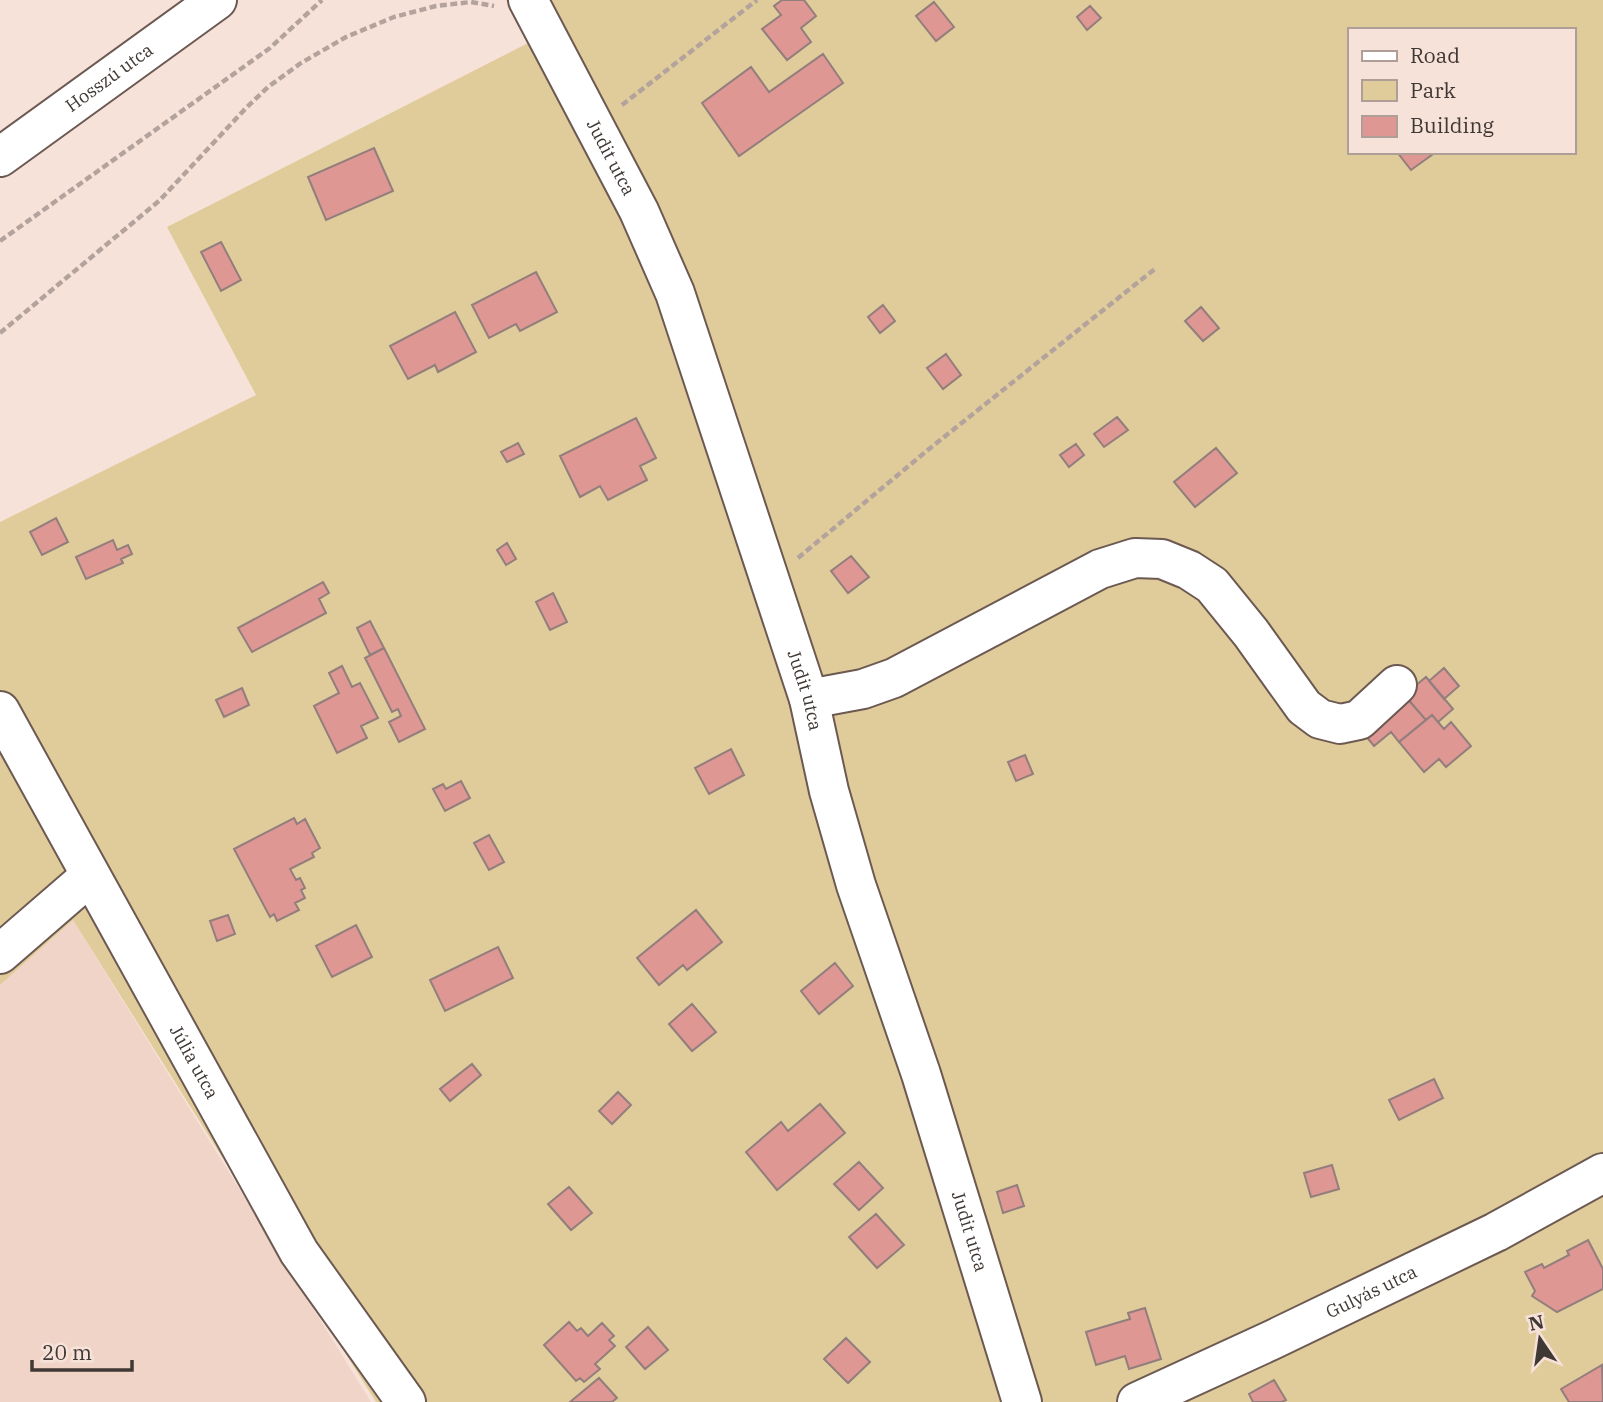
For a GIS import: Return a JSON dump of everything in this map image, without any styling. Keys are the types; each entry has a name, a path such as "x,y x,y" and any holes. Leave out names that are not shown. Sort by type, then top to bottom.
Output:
{"street":[{"name":"Hosszú utca","path":"0,157 217,0"},
{"name":"Judit utca","path":"532,9 639,211 675,293 809,699 829,791 856,885 921,1074 1022,1402"},
{"path":"809,699 863,689 894,678 1100,569 1135,558 1162,559 1189,570 1212,585 1251,633 1304,707 1320,719 1340,724 1359,720 1397,685"},
{"name":"Júlia utca","path":"0,711 299,1252 406,1402"},
{"path":"0,954 90,876"},
{"name":"Gulyás utca","path":"1137,1402 1483,1238 1603,1173"}],"path":[{"path":"0,241 270,48 322,0"},
{"path":"594,127 757,0"},
{"path":"0,333 159,201 247,107 268,87 301,63 346,37 394,17 436,6 471,2 532,9"},
{"path":"771,581 929,449 1156,268"}],"shaded area":[{"path":"73,920 371,1402 0,1402 0,985"}],"green space":[{"path":"506,0 1603,0 1603,1402 376,1402 73,920 0,985 0,522 256,395 167,227 530,42"}],"building":[{"path":"782,0 804,0 816,16 801,28 811,42 787,60 762,29 781,15 774,6"},
{"path":"934,2 954,27 936,41 916,16"},
{"path":"1090,6 1101,18 1087,30 1077,17"},
{"path":"823,54 843,83 739,156 702,103 751,67 769,92"},
{"path":"374,148 393,191 326,220 308,177"},
{"path":"1399,154 1433,154 1411,170"},
{"path":"221,242 241,280 221,291 201,252"},
{"path":"536,272 557,312 520,331 516,324 489,338 472,305"},
{"path":"883,305 895,321 880,333 868,317"},
{"path":"1201,307 1219,328 1203,341 1185,321"},
{"path":"455,312 476,352 438,372 435,365 408,379 390,346"},
{"path":"946,354 961,375 943,389 927,368"},
{"path":"1117,417 1128,430 1104,447 1094,434"},
{"path":"636,418 656,458 640,466 647,480 608,500 600,486 580,497 560,456"},
{"path":"518,443 524,454 507,462 501,452"},
{"path":"1076,444 1084,455 1069,467 1060,455"},
{"path":"1216,448 1237,473 1195,507 1174,482"},
{"path":"56,518 68,542 42,555 30,532"},
{"path":"113,540 117,550 128,545 132,554 121,559 123,563 86,579 76,557"},
{"path":"507,543 516,559 506,565 497,550"},
{"path":"851,556 869,577 848,593 831,571"},
{"path":"323,582 329,593 319,599 326,613 252,652 238,628"},
{"path":"553,593 567,622 550,630 536,602"},
{"path":"370,621 384,648 370,655 357,628"},
{"path":"384,648 425,729 399,742 389,722 401,716 398,709 392,712 365,658"},
{"path":"342,666 352,687 360,683 378,718 361,726 367,738 337,753 314,706 339,693 329,673"},
{"path":"1444,668 1459,686 1444,699 1429,681"},
{"path":"1426,677 1453,709 1438,722 1432,715 1426,720 1404,695"},
{"path":"242,688 249,705 224,717 216,700"},
{"path":"1407,698 1426,720 1399,742 1391,732 1374,746 1361,730"},
{"path":"1432,715 1444,729 1451,722 1471,746 1446,767 1439,759 1424,772 1399,742"},
{"path":"731,749 744,775 709,794 695,768"},
{"path":"1025,755 1033,774 1016,781 1008,762"},
{"path":"461,781 470,798 445,811 433,789 443,784 446,789"},
{"path":"294,818 297,824 305,819 320,848 312,853 314,857 290,869 296,880 300,878 305,888 301,890 305,898 295,903 299,910 277,921 274,914 270,917 234,849"},
{"path":"489,835 504,862 489,870 474,843"},
{"path":"696,910 722,942 687,970 683,965 659,985 637,958"},
{"path":"228,915 235,934 217,941 210,921"},
{"path":"356,925 372,957 332,977 316,946"},
{"path":"498,947 513,978 445,1011 430,980"},
{"path":"835,963 853,986 819,1014 801,991"},
{"path":"692,1004 716,1032 692,1051 669,1024"},
{"path":"472,1064 481,1075 450,1101 440,1089"},
{"path":"1434,1079 1443,1098 1399,1120 1389,1100"},
{"path":"618,1092 631,1105 612,1124 599,1111"},
{"path":"820,1104 845,1133 777,1190 746,1152 781,1122 788,1131"},
{"path":"859,1162 883,1188 859,1210 834,1184"},
{"path":"1332,1165 1339,1189 1311,1197 1304,1173"},
{"path":"1017,1185 1024,1206 1003,1213 997,1192"},
{"path":"569,1187 592,1213 571,1230 548,1204"},
{"path":"876,1214 904,1245 877,1268 849,1237"},
{"path":"1588,1240 1603,1269 1603,1289 1557,1312 1532,1296 1535,1291 1525,1272 1542,1264 1544,1268 1569,1255 1567,1251"},
{"path":"1145,1308 1161,1359 1129,1369 1125,1356 1096,1365 1086,1332 1130,1319 1128,1313"},
{"path":"569,1322 577,1331 581,1328 588,1336 602,1323 614,1336 609,1340 615,1346 595,1364 600,1369 584,1382 580,1378 576,1381 544,1345"},
{"path":"648,1327 668,1350 645,1369 626,1347"},
{"path":"846,1338 870,1362 848,1383 824,1359"},
{"path":"1602,1365 1603,1402 1569,1402 1561,1389"},
{"path":"599,1378 617,1398 612,1402 570,1402"},
{"path":"1274,1380 1286,1400 1253,1402 1249,1394"}]}
